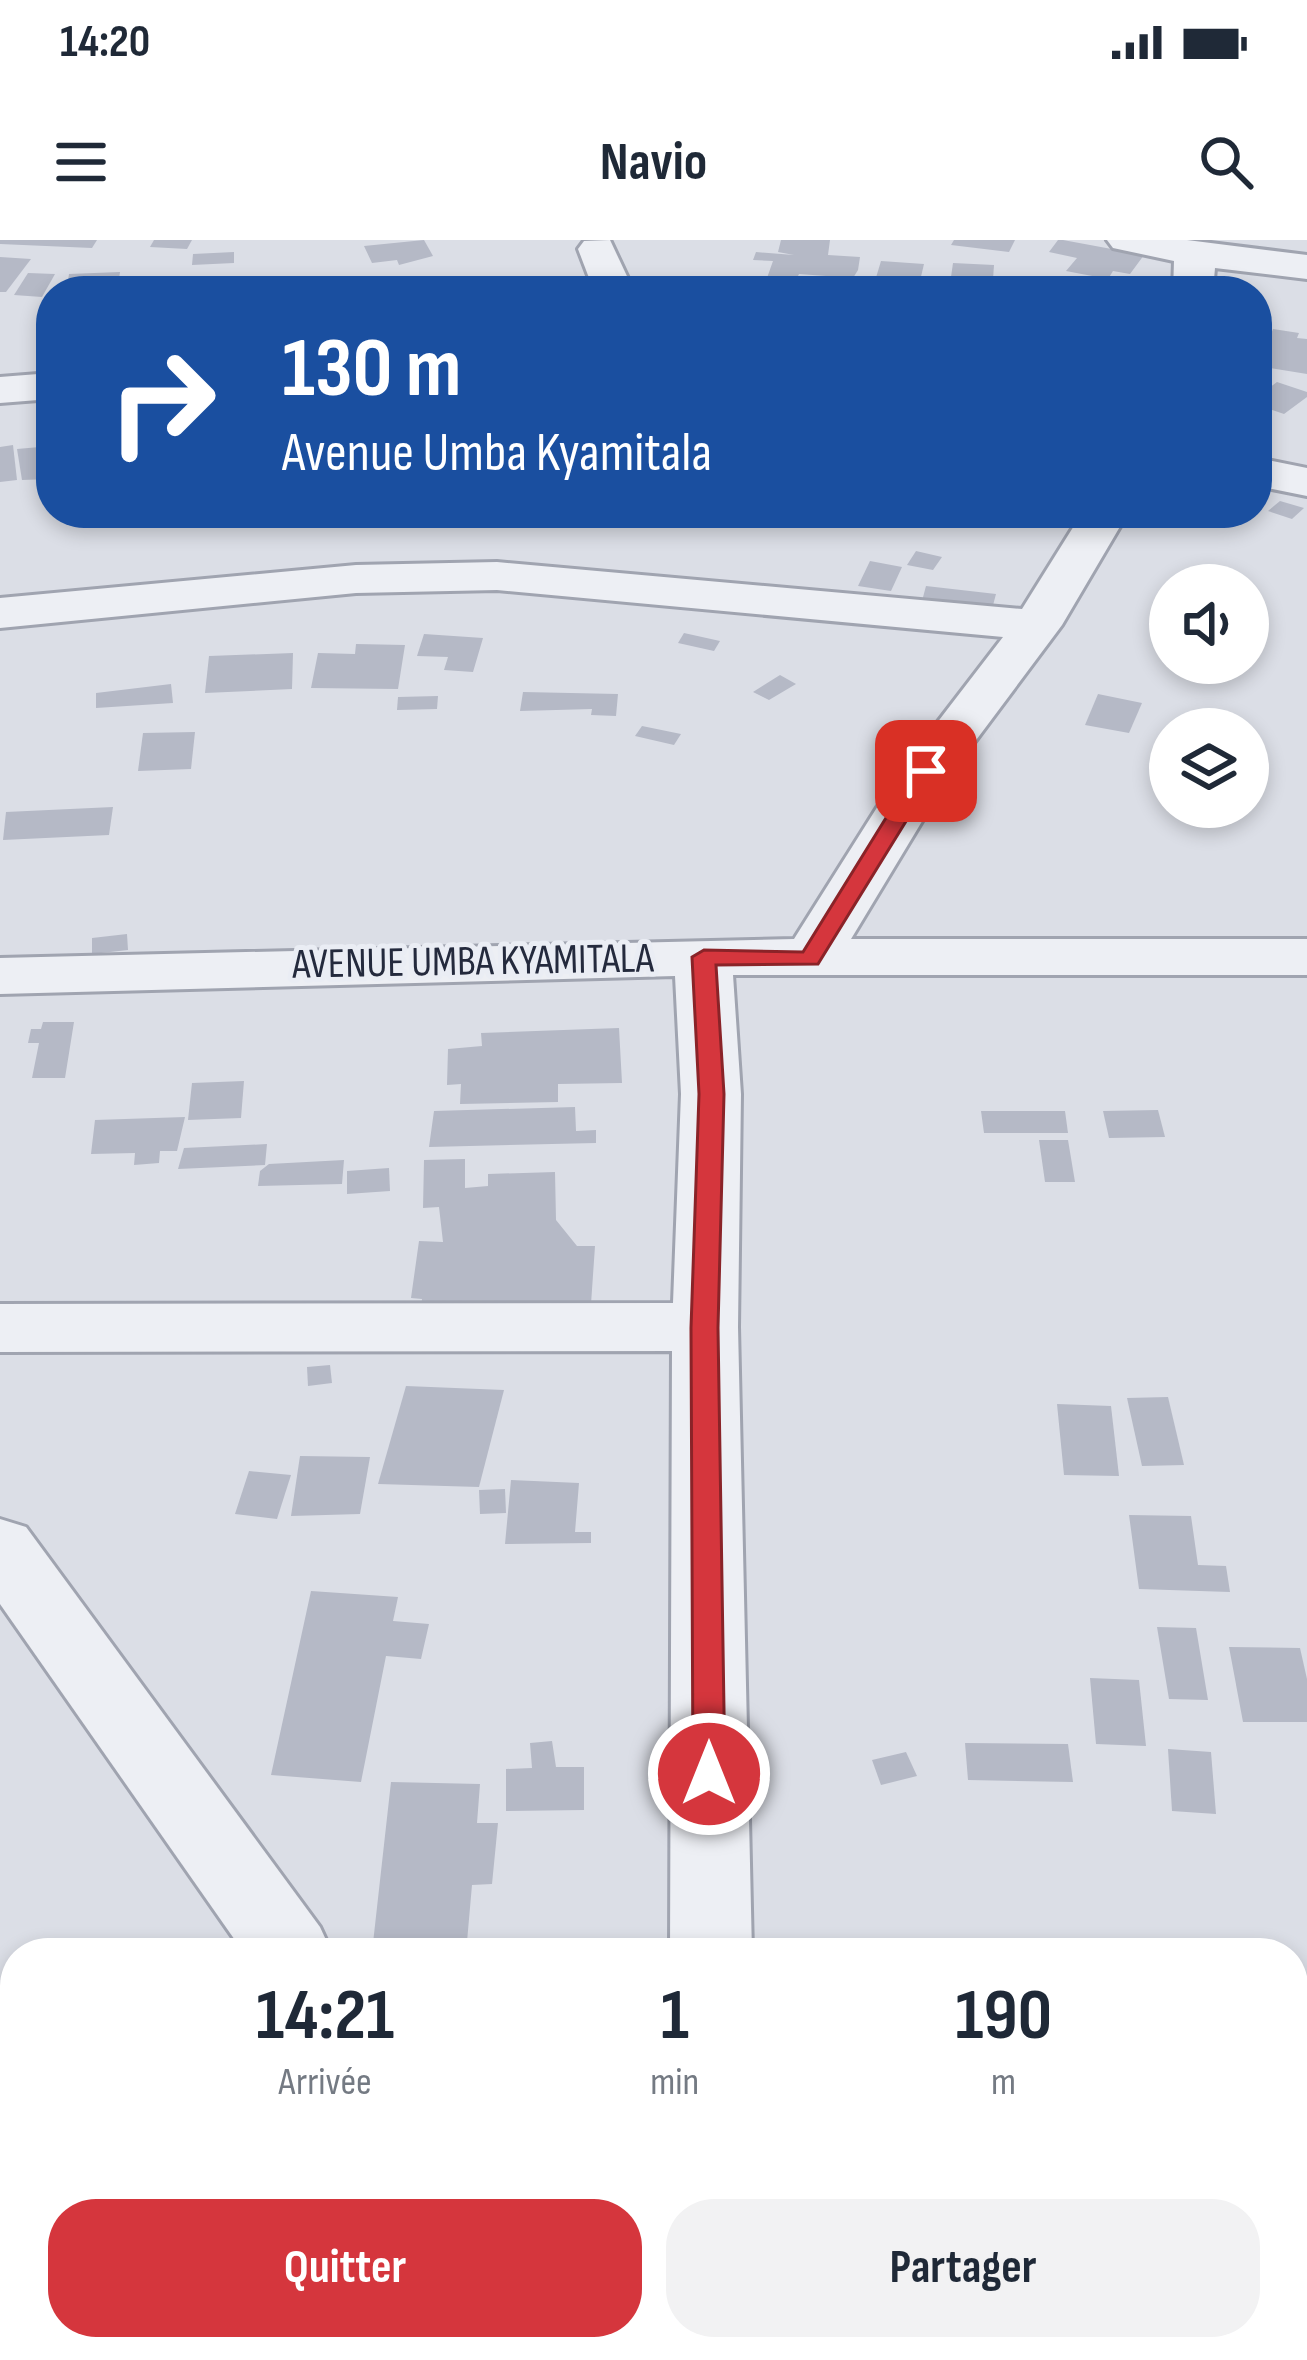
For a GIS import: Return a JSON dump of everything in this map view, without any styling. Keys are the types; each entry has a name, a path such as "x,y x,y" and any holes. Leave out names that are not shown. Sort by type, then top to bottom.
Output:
{"street":[{"path":"1127,240 1193,272 1307,267"},
{"path":"598,249 608,276"},
{"path":"0,390 36,387"},
{"path":"1272,475 1307,482"},
{"path":"810,959 926,771 1037,625 1096,528"},
{"path":"0,614 356,579 497,577 1037,625"},
{"path":"704,957 711,1094 705,1328 711,1938"},
{"name":"AVENUE UMBA KYAMITALA","path":"0,976 704,957 1307,957"},
{"path":"0,1328 705,1328"},
{"path":"4,1560 280,1938"}],"building":[{"path":"0,240 97,240 92,248 0,244"},
{"path":"154,240 192,240 187,249 150,247"},
{"path":"424,240 433,256 399,265 397,260 372,263 364,246"},
{"path":"781,240 830,240 828,255 860,257 854,276 768,276 773,261 753,260 756,252 794,255 778,252"},
{"path":"954,240 1015,240 1009,252 951,245"},
{"path":"1058,240 1144,255 1130,274 1113,271 1110,276 1092,276 1066,271 1077,258 1049,252"},
{"path":"234,252 234,263 192,265 193,254"},
{"path":"0,257 31,259 6,292 0,292"},
{"path":"881,261 924,264 921,276 876,276"},
{"path":"953,263 994,265 993,276 951,276"},
{"path":"120,272 119,276 69,274"},
{"path":"28,273 55,274 36,276 36,297 14,295"},
{"path":"1272,332 1299,333 1297,338 1307,339 1307,374 1272,368"},
{"path":"1277,382 1307,392 1307,397 1284,414 1272,410 1272,386"},
{"path":"13,445 17,480 0,482 0,447"},
{"path":"36,447 36,480 22,480 17,449"},
{"path":"1280,501 1304,508 1292,519 1272,512"},
{"path":"916,551 942,557 933,570 907,565"},
{"path":"870,561 902,567 891,591 858,586"},
{"path":"926,586 996,594 992,609 922,601"},
{"path":"684,633 720,641 714,651 678,643"},
{"path":"424,634 483,638 473,672 444,670 448,657 417,656"},
{"path":"356,644 405,645 398,689 311,688 318,653 355,654"},
{"path":"293,653 292,689 205,693 209,656"},
{"path":"780,675 796,684 769,700 753,692"},
{"path":"171,684 173,703 96,708 96,693"},
{"path":"523,692 618,694 616,716 591,715 592,709 520,711"},
{"path":"1098,694 1142,703 1129,733 1085,725"},
{"path":"438,696 437,709 397,710 398,697"},
{"path":"642,726 681,734 674,745 635,736"},
{"path":"195,732 191,769 138,771 143,733"},
{"path":"113,807 109,835 3,840 6,812"},
{"path":"127,934 128,950 92,954 92,938"},
{"path":"43,1022 74,1022 65,1078 32,1078 39,1043 28,1043 31,1029 41,1029"},
{"path":"619,1028 622,1083 558,1084 558,1102 460,1104 461,1084 447,1085 448,1049 482,1046 481,1033"},
{"path":"244,1081 241,1118 188,1120 192,1083"},
{"path":"575,1107 576,1131 596,1130 596,1143 429,1147 434,1111"},
{"path":"1158,1110 1165,1137 1109,1138 1103,1111"},
{"path":"981,1111 1065,1111 1068,1133 984,1133"},
{"path":"185,1117 177,1151 160,1151 159,1163 134,1165 135,1153 91,1154 95,1120"},
{"path":"1039,1140 1068,1140 1075,1182 1045,1182"},
{"path":"267,1144 265,1165 178,1169 184,1148"},
{"path":"465,1159 465,1188 488,1186 488,1174 555,1172 556,1220 577,1246 595,1246 591,1304 496,1301 495,1307 421,1308 422,1299 411,1298 419,1241 443,1242 439,1207 423,1208 424,1160"},
{"path":"344,1160 342,1184 258,1186 260,1171 269,1164"},
{"path":"389,1168 390,1191 347,1194 347,1171"},
{"path":"330,1365 332,1383 308,1386 307,1367"},
{"path":"406,1386 504,1390 479,1487 378,1484"},
{"path":"1168,1397 1184,1465 1142,1466 1127,1398"},
{"path":"1057,1404 1111,1406 1119,1476 1064,1475"},
{"path":"300,1456 370,1457 360,1514 291,1516"},
{"path":"249,1471 291,1475 277,1519 235,1514"},
{"path":"511,1480 579,1483 575,1532 591,1532 591,1543 505,1544"},
{"path":"505,1489 506,1513 480,1514 479,1490"},
{"path":"1129,1515 1191,1516 1198,1565 1226,1566 1230,1592 1139,1589"},
{"path":"311,1591 398,1597 393,1621 429,1624 421,1659 386,1656 361,1782 271,1775"},
{"path":"1157,1627 1196,1628 1208,1700 1169,1699"},
{"path":"1229,1647 1300,1648 1307,1679 1307,1722 1243,1722"},
{"path":"1090,1678 1139,1680 1146,1746 1096,1744"},
{"path":"552,1741 556,1767 584,1767 584,1810 506,1811 506,1769 532,1768 530,1743"},
{"path":"965,1743 1068,1744 1073,1782 968,1780"},
{"path":"1168,1749 1211,1752 1216,1814 1172,1811"},
{"path":"906,1752 917,1776 881,1785 872,1760"},
{"path":"391,1782 480,1784 477,1823 498,1823 492,1884 472,1885 467,1938 374,1938"}],"route":[{"path":"709,1774 705,1328 711,1094 704,957 810,959 926,771"}]}
